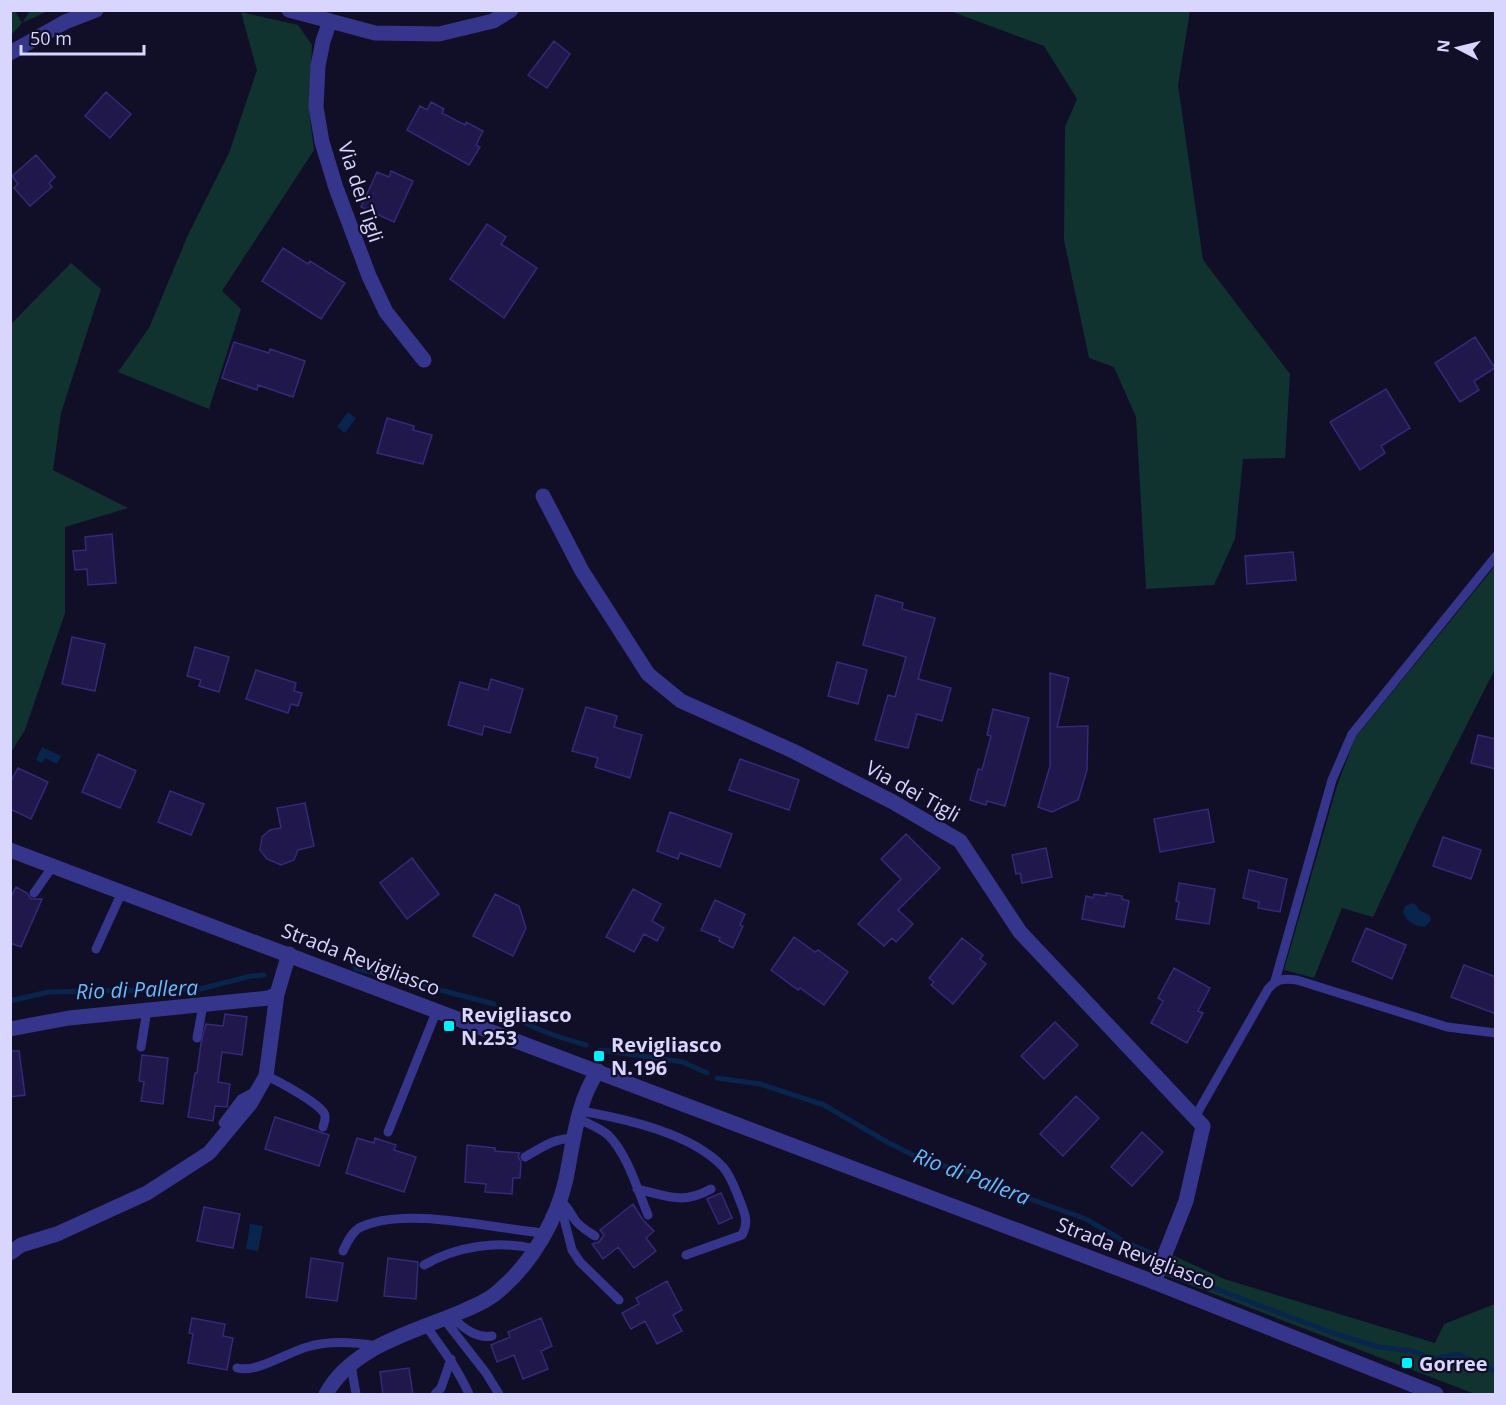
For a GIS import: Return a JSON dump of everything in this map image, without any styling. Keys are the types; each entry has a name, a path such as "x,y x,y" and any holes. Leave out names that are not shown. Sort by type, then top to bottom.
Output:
{"street":[{"path":"10,52 65,22 96,10"},
{"path":"289,10 375,33 439,34 493,21 511,10"},
{"name":"Via dei Tigli","path":"330,21 323,41 317,76 316,107 322,142 339,197 369,276 386,312 424,360"},
{"name":"Via dei Tigli","path":"543,496 582,571 648,674 681,701 793,751 893,802 960,841 1020,932 1195,1117"},
{"name":"Strada Revigliasco","path":"12,853 53,866 289,954 1154,1282 1436,1395"},
{"path":"10,1253 21,1245 57,1234 147,1193 209,1153 250,1104 266,1076 271,1054 277,994 289,954"},
{"path":"10,1029 69,1018 269,998 277,994"},
{"path":"326,1395 340,1374 377,1346 481,1303 500,1291 522,1267 535,1249 560,1201 580,1115 590,1083 598,1071"},
{"path":"1154,1282 1186,1201 1203,1126 1195,1117"}],"lane":[{"path":"1195,1117 1268,989 1275,981 1332,780 1352,734 1496,556"},
{"path":"34,894 53,866"},
{"path":"96,949 122,892"},
{"path":"1275,981 1285,978 1297,980 1448,1027 1496,1033"},
{"path":"197,1038 203,1005"},
{"path":"141,1047 147,1010"},
{"path":"388,1132 437,1010"},
{"path":"266,1076 296,1092 324,1112 326,1118 323,1127"},
{"path":"223,1123 241,1099 258,1090"},
{"path":"580,1115 609,1136 621,1153 648,1215"},
{"path":"580,1115 640,1125 693,1144 711,1156 724,1169 733,1184 747,1219 747,1226 742,1235 686,1256"},
{"path":"525,1157 556,1140 574,1139"},
{"path":"637,1190 680,1199 696,1198 711,1189"},
{"path":"560,1201 570,1208 575,1220 595,1236"},
{"path":"560,1201 573,1250 580,1262 619,1300"},
{"path":"343,1251 358,1228 393,1218 449,1221 544,1233"},
{"path":"424,1265 455,1252 489,1245 511,1244 535,1249"},
{"path":"447,1318 472,1333 483,1337 492,1336"},
{"path":"447,1318 499,1395"},
{"path":"426,1326 451,1359 469,1395"},
{"path":"237,1368 244,1370 260,1366 309,1346 355,1342 377,1346"},
{"path":"435,1394 441,1388 451,1359"},
{"path":"351,1365 356,1395"}],"green space":[{"path":"11,10 15,11 22,23 11,35"},
{"path":"30,11 48,11 22,23"},
{"path":"950,11 1190,11 1178,85 1203,260 1290,374 1285,458 1243,459 1235,539 1214,585 1146,589 1136,417 1114,367 1089,358 1064,240 1065,127 1077,99 1044,46"},
{"path":"241,12 298,25 312,45 309,111 314,150 222,291 241,309 209,409 118,372 149,328 188,235 229,153 257,70"},
{"path":"71,263 101,289 61,413 53,470 128,508 65,527 65,613 25,730 11,752 11,324"},
{"path":"1495,566 1495,669 1417,823 1373,917 1342,908 1314,978 1284,970 1337,786 1355,738"},
{"path":"1170,1254 1224,1279 1435,1343 1444,1324 1495,1304 1495,1394 1475,1394 1162,1274"}],"water":[{"path":"348,412 356,418 345,433 337,427"},
{"path":"42,747 61,756 57,764 45,758 42,763 36,760"},
{"path":"1412,903 1429,915 1431,920 1425,927 1411,923 1403,912 1405,906"},
{"path":"250,1224 263,1226 258,1251 246,1249"}],"building":[{"path":"554,41 570,54 547,88 528,75"},
{"path":"106,92 131,114 110,138 85,116"},
{"path":"431,102 444,109 442,113 483,131 476,145 480,147 469,165 407,130 420,106 427,110"},
{"path":"36,155 55,177 49,183 52,187 30,206 14,188 18,184 12,176"},
{"path":"391,171 413,181 394,222 361,207 377,172 389,177"},
{"path":"487,224 506,237 501,244 537,268 504,318 450,279"},
{"path":"283,248 308,264 310,261 345,283 321,319 262,281"},
{"path":"1475,337 1495,368 1474,381 1479,390 1460,402 1435,363"},
{"path":"234,342 269,353 270,349 305,361 293,397 258,385 257,390 222,378"},
{"path":"1386,389 1410,428 1381,446 1385,453 1360,470 1330,422"},
{"path":"387,418 414,426 413,430 432,435 423,464 377,453"},
{"path":"112,534 116,583 88,585 87,569 75,570 73,551 86,550 85,537"},
{"path":"1293,552 1296,580 1247,584 1245,556"},
{"path":"876,595 903,603 902,609 935,618 918,679 951,688 942,721 917,714 908,748 875,740 888,695 895,697 906,657 863,645"},
{"path":"72,637 105,644 95,691 62,684"},
{"path":"195,647 229,657 219,692 199,686 201,680 187,676"},
{"path":"837,662 867,670 858,704 828,696"},
{"path":"256,670 296,683 294,691 302,693 298,706 291,704 288,713 246,699"},
{"path":"1050,673 1069,678 1057,727 1088,726 1087,770 1078,800 1052,812 1038,807 1050,766"},
{"path":"491,679 523,689 510,733 484,726 482,735 448,725 460,682 488,690"},
{"path":"586,707 617,716 614,727 642,735 630,778 595,767 598,758 572,751"},
{"path":"993,709 1029,718 1005,806 987,801 986,805 970,800 978,769 982,770 991,736 987,735"},
{"path":"1478,735 1496,739 1496,769 1471,763"},
{"path":"98,754 136,771 120,808 82,792"},
{"path":"740,759 799,780 789,810 729,790"},
{"path":"18,768 48,782 31,819 10,809 10,783"},
{"path":"170,791 204,804 191,835 158,822"},
{"path":"305,803 314,846 298,850 294,860 281,865 267,859 260,850 262,837 270,830 281,828 277,808"},
{"path":"1208,809 1214,842 1160,852 1154,819"},
{"path":"670,812 732,834 720,867 680,853 678,859 657,851"},
{"path":"906,834 940,868 898,910 913,924 896,942 892,938 884,946 858,924 901,879 881,859"},
{"path":"1443,837 1481,850 1471,879 1433,866"},
{"path":"1046,848 1052,877 1022,883 1020,873 1016,874 1012,855"},
{"path":"412,858 439,894 407,919 380,883"},
{"path":"1249,870 1287,879 1280,912 1258,908 1259,902 1243,898"},
{"path":"1179,883 1215,889 1209,924 1176,919"},
{"path":"16,887 27,893 31,899 42,899 21,947 10,943 10,899"},
{"path":"633,889 661,904 652,921 664,928 657,941 644,934 634,952 606,937"},
{"path":"1106,893 1122,896 1122,899 1129,901 1124,927 1082,919 1086,896 1093,898 1094,894 1106,896"},
{"path":"495,894 519,906 526,928 513,956 473,936"},
{"path":"715,900 745,914 740,925 743,926 733,948 719,941 720,938 701,930"},
{"path":"1366,928 1406,945 1392,979 1352,961"},
{"path":"794,937 815,952 818,950 848,972 824,1005 800,988 798,990 771,970"},
{"path":"962,938 983,955 980,959 986,964 953,1004 931,985 934,982 929,978"},
{"path":"1464,965 1496,977 1496,1014 1451,997"},
{"path":"1174,968 1210,988 1198,1011 1203,1013 1187,1043 1151,1023 1163,1001 1158,998"},
{"path":"225,1014 247,1017 242,1055 222,1052 218,1082 230,1084 227,1107 215,1106 213,1121 188,1117 206,1024 223,1026"},
{"path":"1055,1022 1078,1045 1044,1079 1021,1056"},
{"path":"10,1051 19,1051 25,1095 10,1097"},
{"path":"142,1055 168,1058 163,1104 141,1101 144,1082 139,1081"},
{"path":"1076,1096 1099,1118 1063,1156 1040,1134"},
{"path":"275,1117 329,1135 319,1166 265,1149"},
{"path":"1142,1132 1163,1152 1132,1186 1111,1167"},
{"path":"357,1138 374,1143 375,1138 396,1145 394,1150 416,1157 404,1192 346,1173"},
{"path":"467,1145 520,1153 518,1156 521,1162 520,1178 513,1178 512,1194 485,1192 486,1184 465,1182"},
{"path":"721,1193 732,1218 719,1224 707,1199"},
{"path":"633,1204 643,1220 654,1231 646,1238 656,1251 634,1268 618,1247 603,1259 592,1244 599,1242 604,1235 600,1230"},
{"path":"204,1207 240,1214 233,1248 197,1241"},
{"path":"311,1258 343,1263 337,1301 306,1297"},
{"path":"388,1258 418,1262 416,1299 384,1296"},
{"path":"667,1281 682,1310 673,1315 682,1331 657,1344 645,1321 631,1329 622,1313 639,1304 636,1298"},
{"path":"192,1318 225,1324 223,1336 233,1338 227,1370 188,1363 193,1334 189,1333"},
{"path":"541,1318 552,1346 541,1351 548,1369 523,1379 514,1355 497,1362 491,1345 510,1337 508,1332"},
{"path":"409,1368 413,1395 383,1395 380,1372"}],"waterway":[{"name":"Rio di Pallera","path":"355,968 494,1004"},
{"name":"Rio di Pallera","path":"10,1001 48,992 200,989 251,976 264,975"},
{"name":"Rio di Pallera","path":"509,1013 555,1036 586,1045"},
{"name":"Rio di Pallera","path":"600,1050 683,1062 707,1073"},
{"name":"Rio di Pallera","path":"717,1078 760,1084 824,1105 887,1142 927,1162 974,1173 994,1186 1086,1219 1125,1242 1158,1256"},
{"name":"Rio di Pallera","path":"1170,1265 1216,1289 1335,1334 1379,1347 1412,1351 1433,1359 1458,1354 1496,1372"}],"place":[{"name":"Revigliasco N.253","path":"449,1026"},
{"name":"Revigliasco N.196","path":"599,1056"},
{"name":"Gorree","path":"1407,1363"}]}
